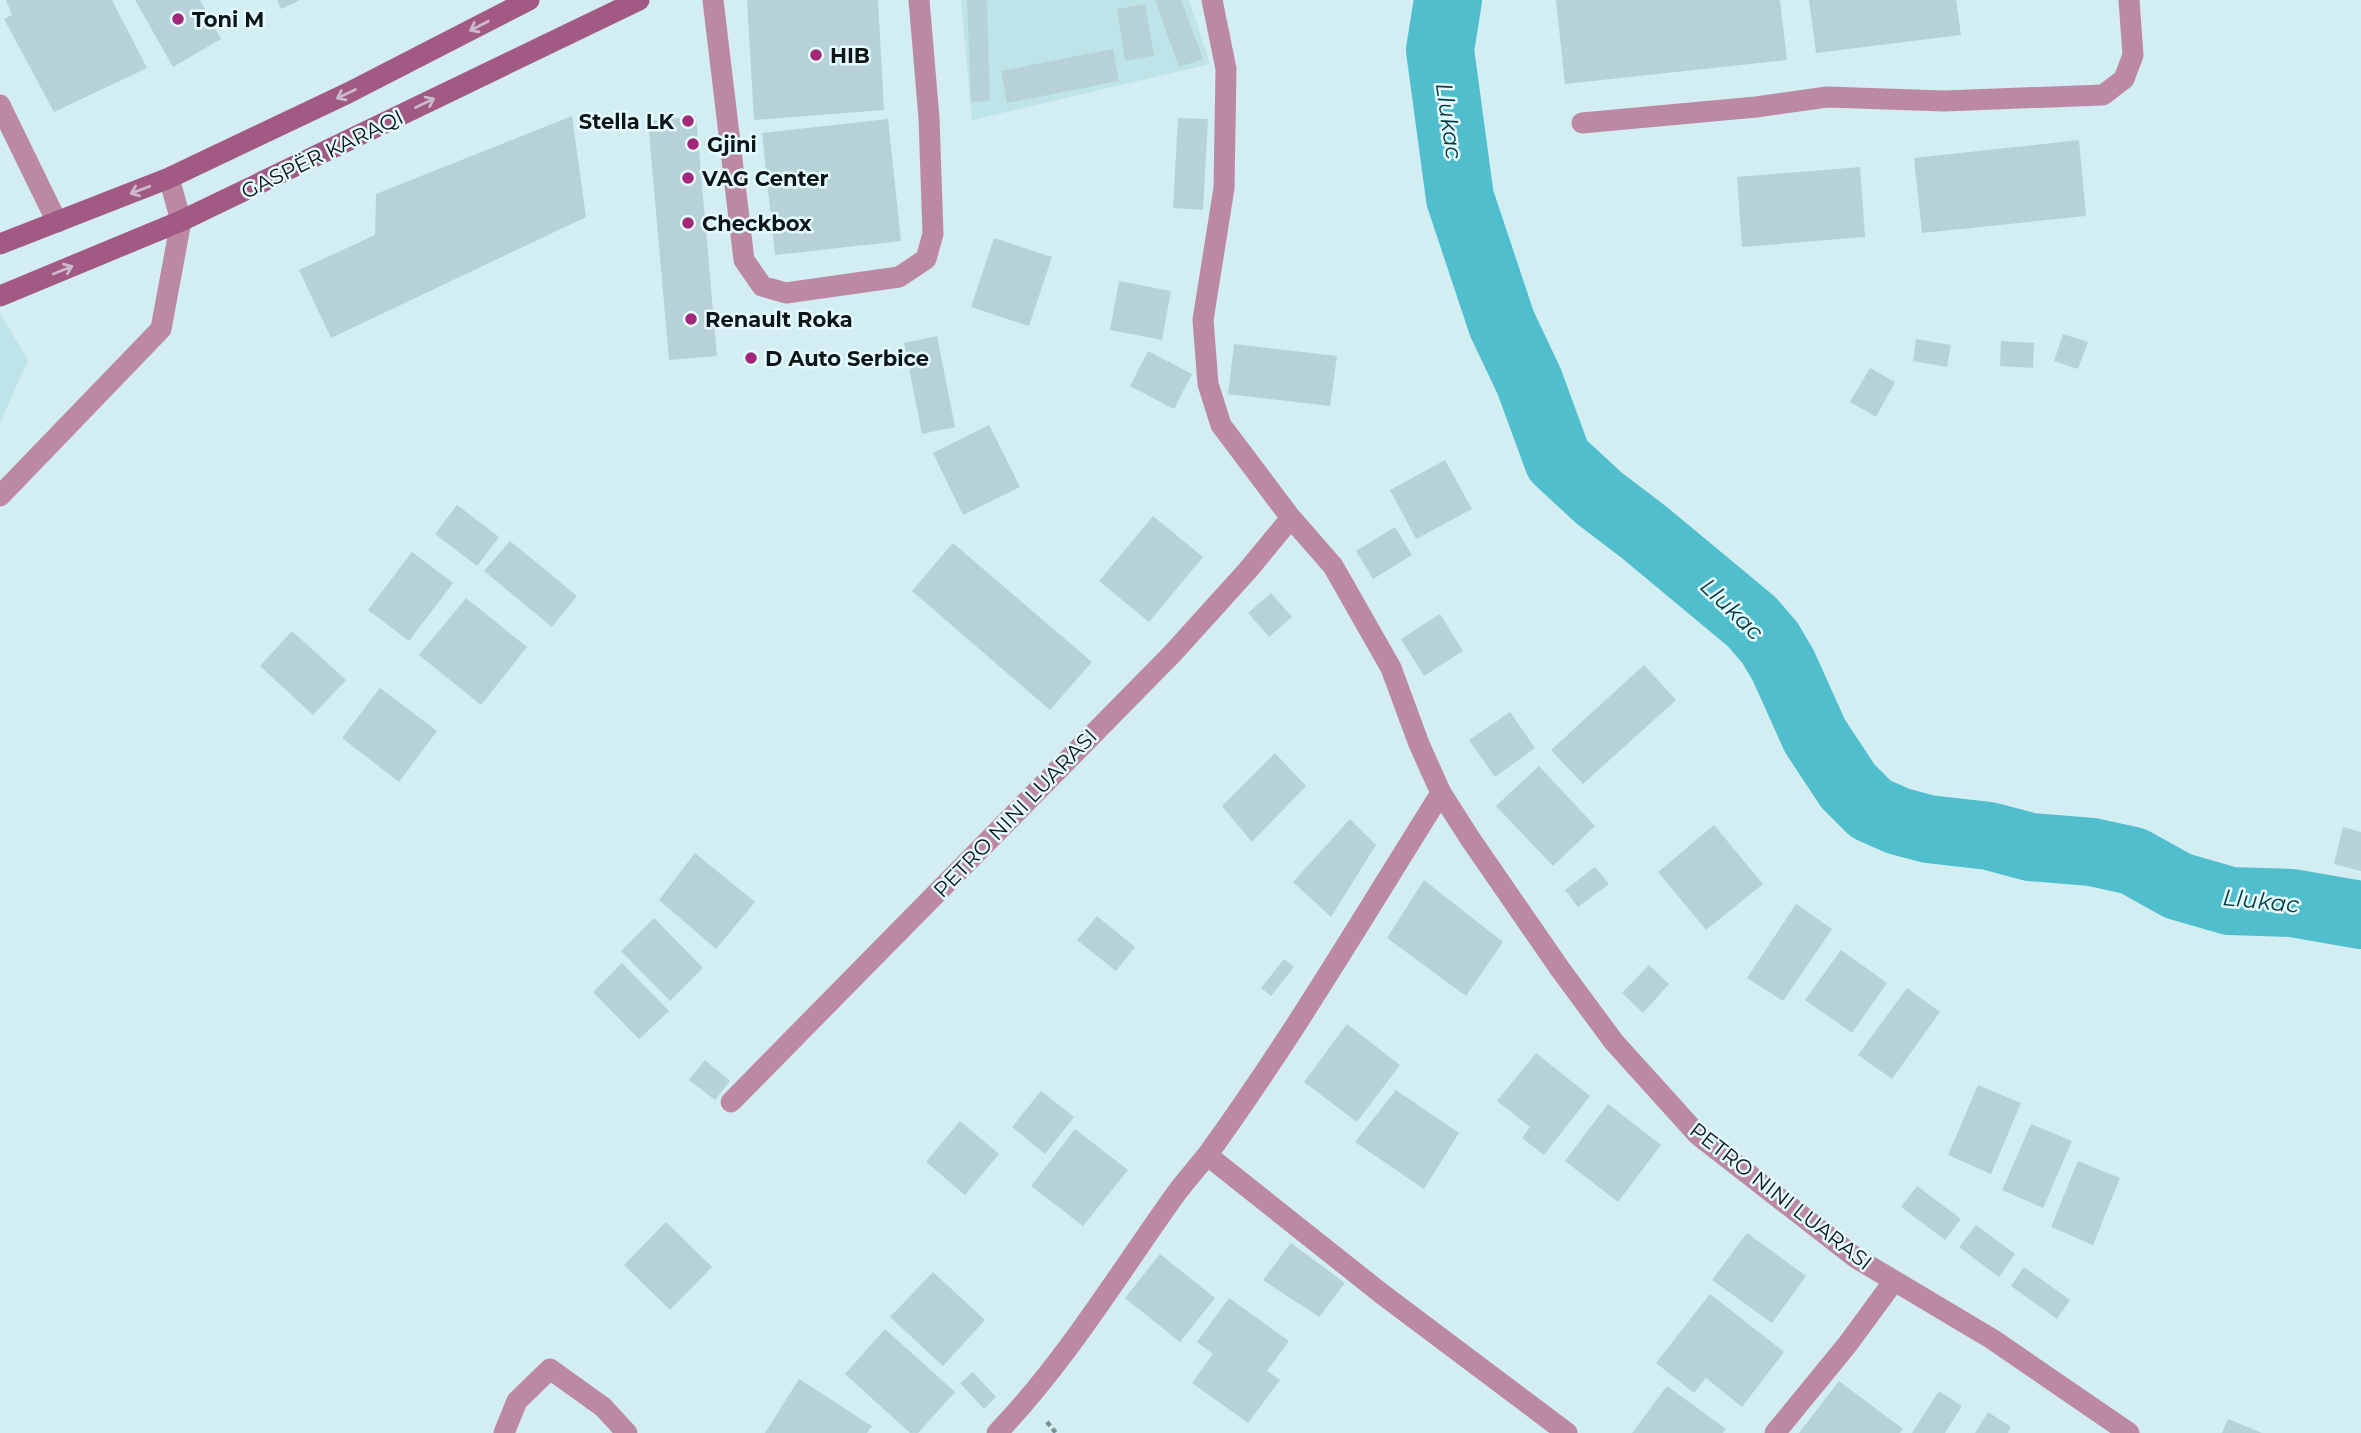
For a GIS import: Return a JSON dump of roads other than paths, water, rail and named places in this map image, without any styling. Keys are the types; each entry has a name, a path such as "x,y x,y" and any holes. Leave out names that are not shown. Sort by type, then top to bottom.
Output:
{"main road":[{"name":"GASPËR KARAQI","path":"0,244 169,178 348,93 529,0"},
{"name":"GASPËR KARAQI","path":"0,296 181,221 639,0"}],"street":[{"path":"713,0 744,260 762,286 786,293 899,277 926,259 933,234 929,118 919,0"},
{"name":"PETRO NINI LUARASI","path":"1212,0 1226,69 1224,188 1203,320 1208,384 1221,425 1290,517 1333,566 1391,668 1405,711 1441,793 1560,969 1614,1042 1698,1135 1856,1258 1992,1339 2118,1430"},
{"path":"1582,123 1756,107 1827,97 1944,101 2103,95 2124,79 2133,55 2129,0"},
{"path":"0,105 57,222"},
{"path":"0,496 161,329 181,221 169,178"},
{"name":"PETRO NINI LUARASI","path":"731,1102 1172,654 1248,570 1290,517"},
{"path":"997,1433 1037,1389 1176,1194 1207,1155 1264,1072 1441,793"},
{"path":"1207,1155 1382,1294 1567,1433"},
{"path":"1775,1433 1894,1282"},
{"path":"504,1433 517,1401 550,1369 603,1407 627,1433"}],"waterway":[{"name":"Llukac","path":"1448,0 1440,50 1460,198 1502,324 1529,381 1558,460 1599,498 1752,622 1770,643 1783,665 1815,736 1848,786 1871,809 1898,821 1928,829 1989,836 2030,847 2092,852 2133,861 2178,886 2230,901 2292,903 2361,915"}],"place":[{"name":"Toni M","path":"178,19"},
{"name":"HIB","path":"816,55"},
{"name":"Stella LK","path":"688,121"},
{"name":"Gjini","path":"693,144"},
{"name":"VAG Center","path":"688,178"},
{"name":"Checkbox","path":"688,223"},
{"name":"Renault Roka","path":"691,319"},
{"name":"D Auto Serbice","path":"751,358"}]}
